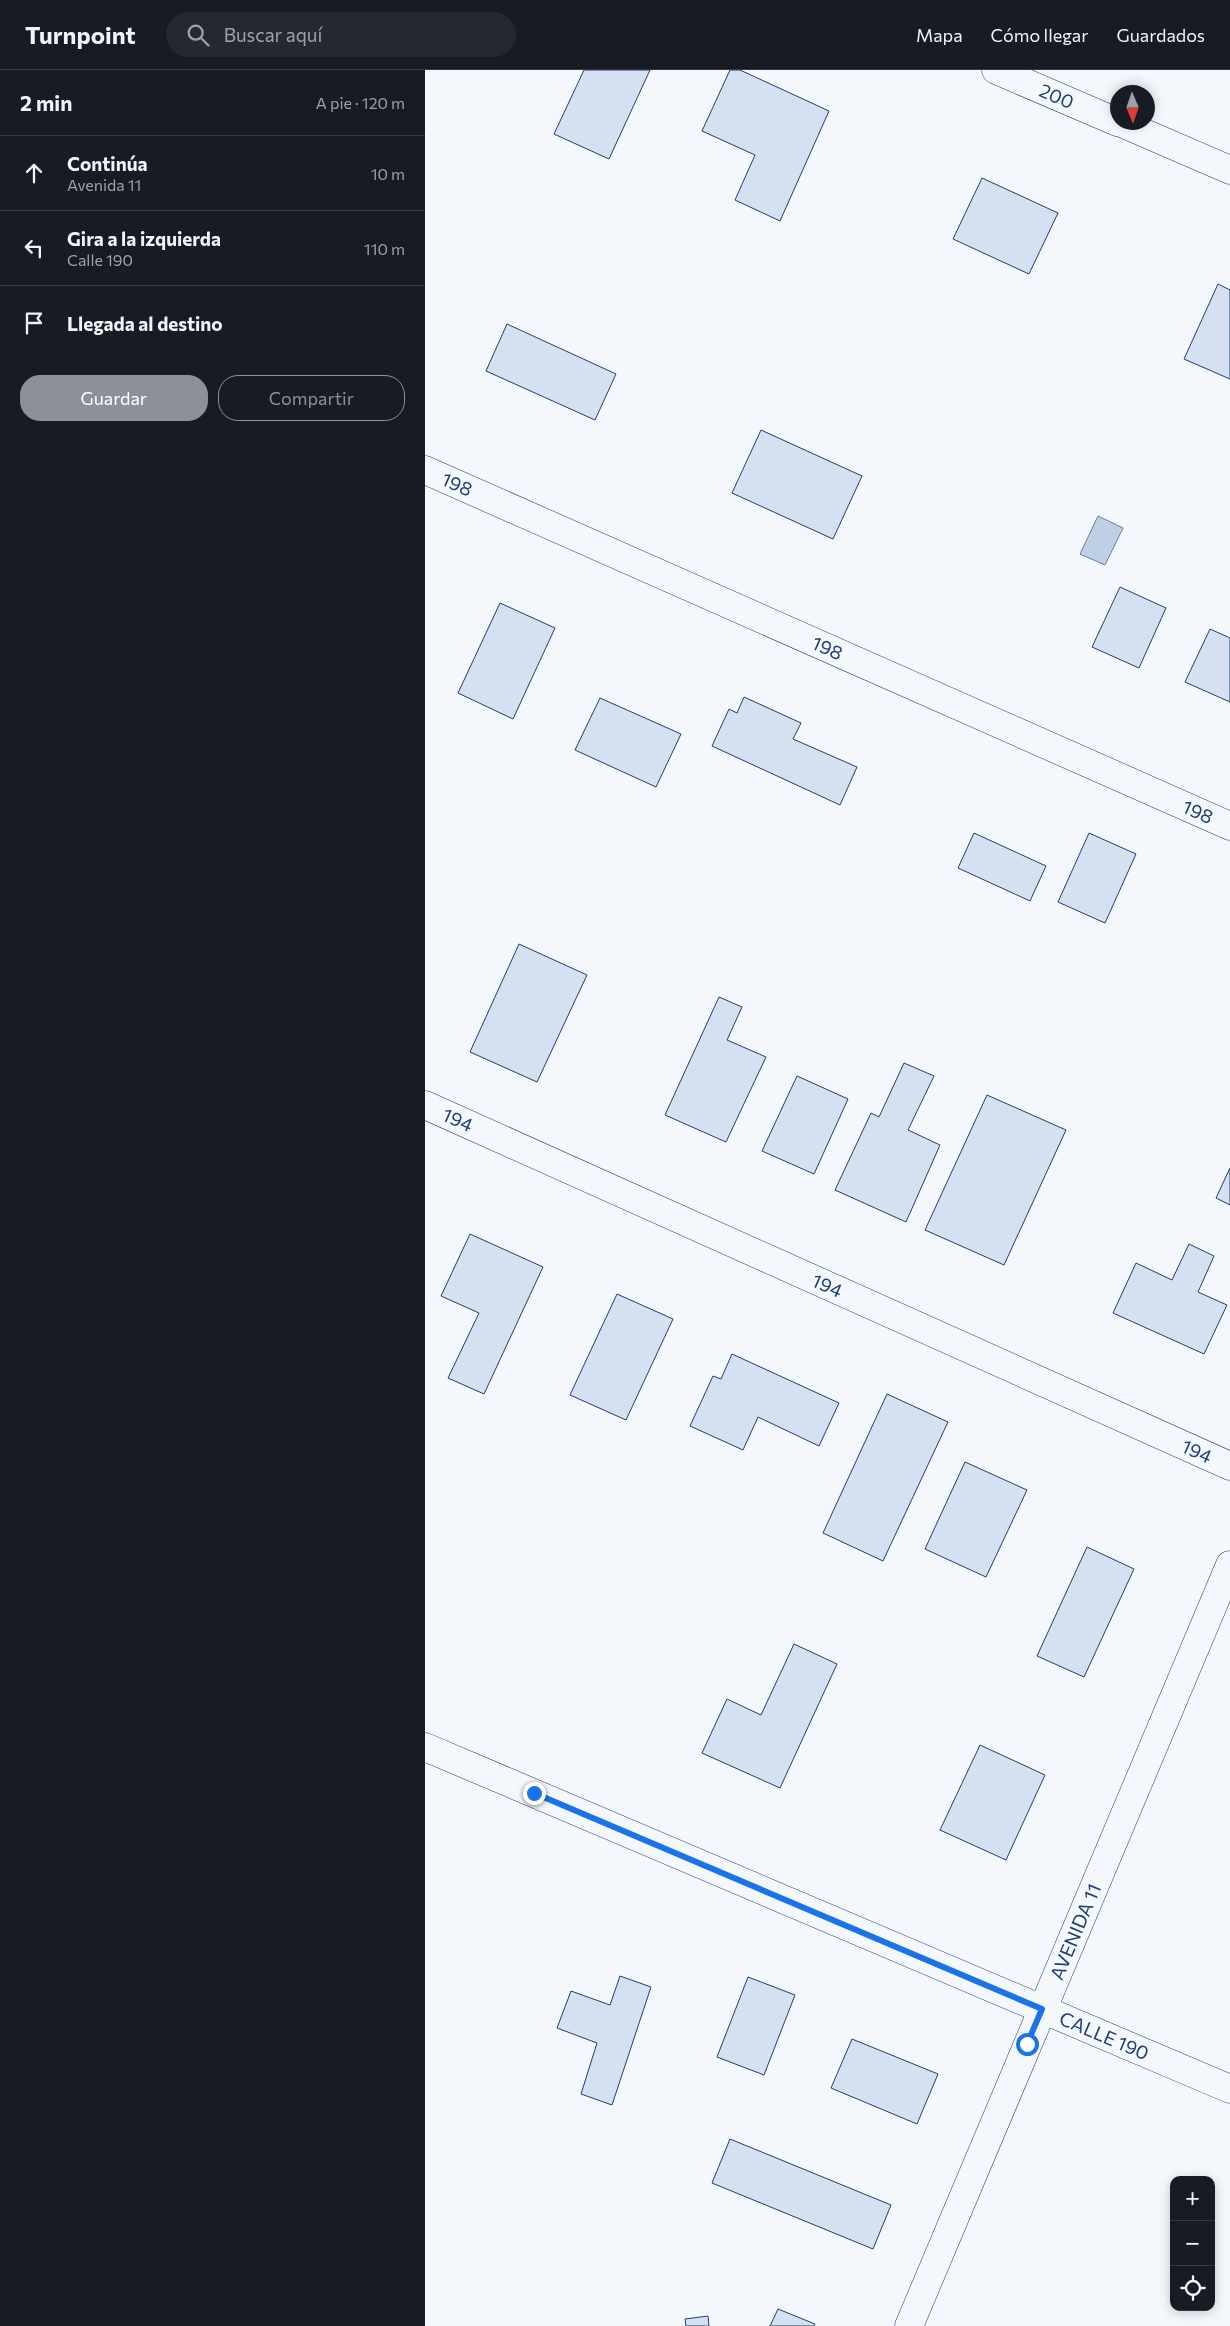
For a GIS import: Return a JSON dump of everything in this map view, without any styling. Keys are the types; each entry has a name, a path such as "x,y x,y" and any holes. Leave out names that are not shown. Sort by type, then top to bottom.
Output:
{"street":[{"name":"200","path":"996,70 1110,119"},
{"name":"200","path":"1137,130 1230,170"},
{"name":"198","path":"425,470 1230,826"},
{"name":"194","path":"425,1105 1230,1466"},
{"name":"AVENIDA 11","path":"909,2326 1230,1565"},
{"name":"CALLE 190","path":"425,1747 1230,2088"}],"water":[{"path":"1098,516 1123,528 1105,565 1080,554"}],"building":[{"path":"584,70 650,70 609,159 554,134"},
{"path":"730,70 740,70 829,111 780,221 735,200 755,155 702,131"},
{"path":"982,178 1058,213 1029,274 953,239"},
{"path":"1218,284 1230,290 1230,379 1184,359"},
{"path":"507,324 616,374 595,420 486,371"},
{"path":"761,430 862,476 833,539 732,493"},
{"path":"1120,587 1166,608 1139,668 1092,647"},
{"path":"500,603 555,628 513,719 458,693"},
{"path":"1210,629 1230,638 1230,702 1185,682"},
{"path":"744,697 801,723 793,739 857,767 840,805 712,746 729,709 737,713"},
{"path":"600,698 681,734 656,787 575,750"},
{"path":"974,833 1046,866 1030,901 958,868"},
{"path":"1089,833 1136,854 1105,923 1058,902"},
{"path":"519,944 587,975 537,1082 470,1052"},
{"path":"719,997 742,1007 727,1040 766,1057 726,1142 665,1115"},
{"path":"904,1063 934,1076 908,1130 940,1145 906,1222 835,1190 871,1113 879,1117"},
{"path":"797,1076 848,1099 814,1174 762,1151"},
{"path":"987,1095 1066,1130 1004,1265 925,1230"},
{"path":"1230,1168 1230,1205 1216,1198"},
{"path":"470,1234 543,1267 484,1394 448,1378 479,1313 441,1296"},
{"path":"1189,1244 1214,1256 1198,1292 1227,1305 1204,1354 1113,1313 1136,1263 1172,1280"},
{"path":"617,1294 673,1319 626,1420 570,1395"},
{"path":"732,1354 839,1403 819,1446 758,1417 743,1450 690,1426 713,1376 721,1379"},
{"path":"887,1394 948,1422 883,1561 823,1533"},
{"path":"965,1462 1027,1490 986,1577 925,1549"},
{"path":"1087,1547 1134,1569 1084,1677 1037,1656"},
{"path":"794,1644 837,1664 780,1788 702,1753 727,1699 761,1715"},
{"path":"980,1745 1045,1775 1006,1860 940,1830"},
{"path":"620,1976 651,1987 612,2105 581,2094 597,2043 557,2028 571,1991 610,2005"},
{"path":"748,1977 795,1995 764,2075 717,2057"},
{"path":"852,2039 938,2074 917,2124 831,2088"},
{"path":"730,2139 891,2205 873,2249 712,2183"},
{"path":"778,2309 815,2324 814,2326 770,2326"},
{"path":"708,2316 709,2326 686,2326 685,2319"}],"route":[{"path":"534,1793 1042,2009 1027,2044"}]}
